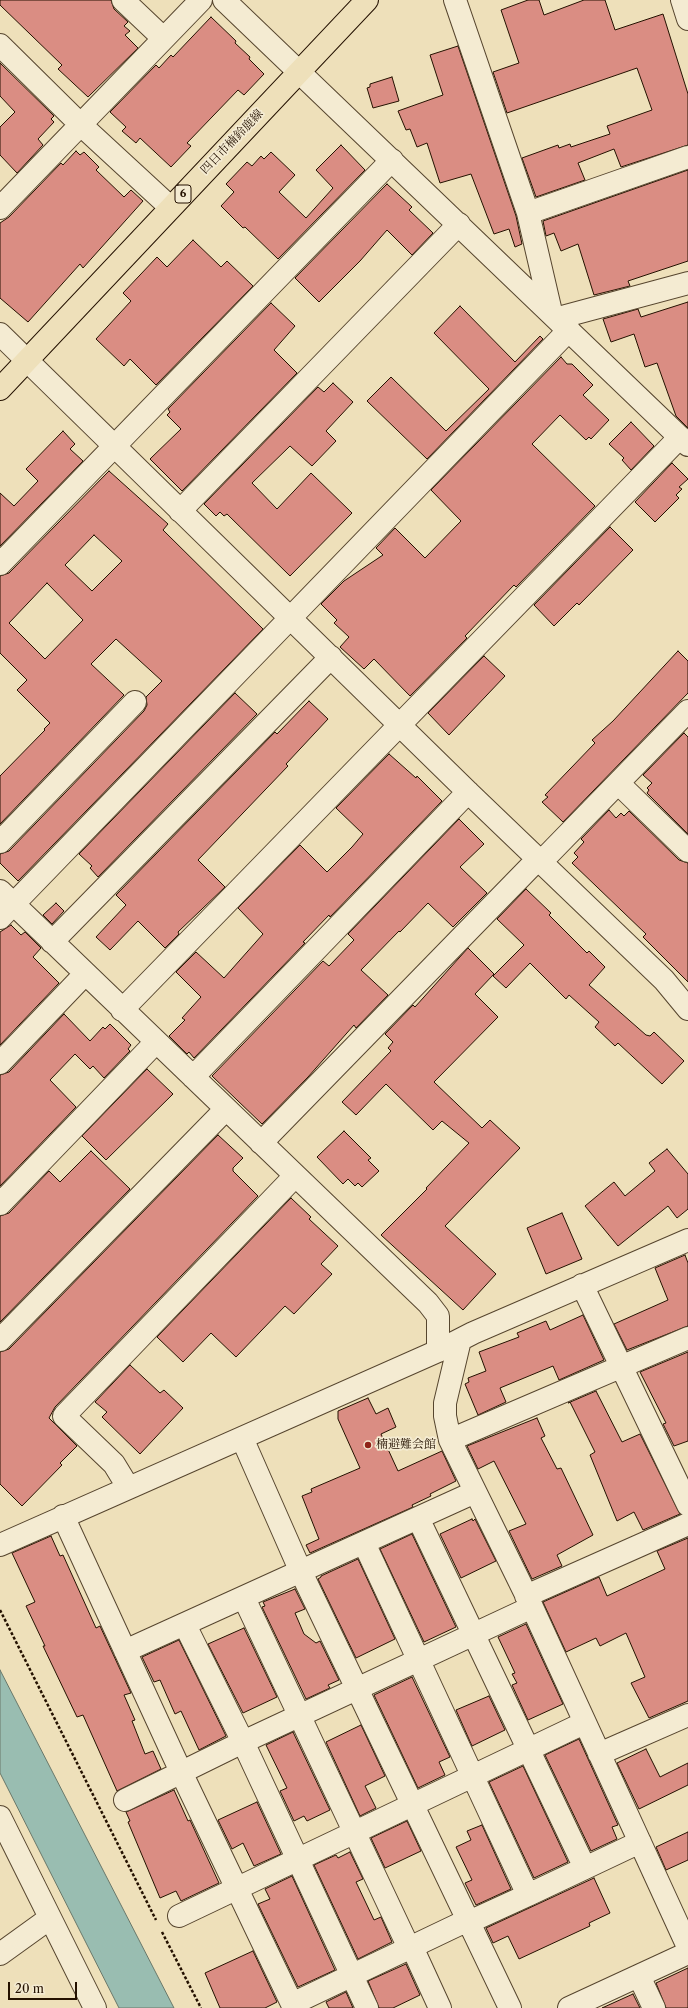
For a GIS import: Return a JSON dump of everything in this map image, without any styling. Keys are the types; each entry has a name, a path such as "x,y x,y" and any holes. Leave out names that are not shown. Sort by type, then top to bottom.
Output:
{"main road":[{"name":"四日市楠鈴鹿線","path":"0,389 170,207 367,0"}],"street":[{"path":"123,0 163,38"},
{"path":"3,199 80,124 201,0"},
{"path":"122,1010 399,725 684,441 224,0"},
{"path":"455,0 528,213 559,320"},
{"path":"0,44 80,124 170,207"},
{"path":"528,213 688,157"},
{"path":"0,564 392,160"},
{"path":"180,511 459,224"},
{"path":"438,1351 438,1316 428,1303 52,942 4,904 292,618 559,320 688,283"},
{"path":"0,334 180,511 331,656 399,725 664,980 688,1009"},
{"path":"52,942 331,656"},
{"path":"0,842 136,702"},
{"path":"261,1143 688,711"},
{"path":"618,783 688,851"},
{"path":"193,1077 468,792"},
{"path":"0,1063 85,974"},
{"path":"0,1204 156,1042"},
{"path":"0,1340 226,1109"},
{"path":"128,1487 114,1464 64,1416 295,1176"},
{"path":"2,1540 63,1516 242,1438 582,1285 688,1240"},
{"path":"582,1285 688,1505"},
{"path":"450,1440 688,1338"},
{"path":"460,1340 445,1403 445,1416 450,1440 529,1602 688,1947"},
{"path":"242,1438 301,1572 358,1688 510,2008"},
{"path":"125,1651 475,1492"},
{"path":"63,1516 181,1772 293,2006 410,1948 528,1895 640,1842"},
{"path":"418,1518 585,1868"},
{"path":"125,1800 243,1742 474,1635 529,1602 688,1524"},
{"path":"364,1543 420,1660 528,1895"},
{"path":"244,1598 440,2008"},
{"path":"185,1625 243,1742 367,2008"},
{"path":"599,1754 688,1715"},
{"path":"180,1916 584,1723"},
{"path":"0,1817 95,2008"},
{"path":"0,1954 50,1918"},
{"path":"578,2006 688,1953"},
{"path":"639,1976 654,2008"}],"path":[{"path":"0,1610 158,1924"},
{"path":"161,1931 201,2008"}],"water":[{"path":"0,1670 174,2008 119,2008 0,1773"}],"building":[{"path":"0,0 111,0 114,9 128,22 124,26 130,31 125,35 138,48 88,97 58,69 62,65 0,5"},
{"path":"528,0 539,0 544,15 584,0 605,0 615,30 663,14 688,94 688,145 621,167 614,149 578,163 585,180 536,197 522,158 558,145 559,148 570,144 571,147 610,134 607,126 652,110 637,68 507,113 493,72 519,63 501,10"},
{"path":"211,17 236,41 235,43 250,57 249,59 264,74 244,95 238,90 187,143 191,146 171,167 140,138 136,143 122,131 126,127 110,112 156,65 159,68 171,55 173,57"},
{"path":"458,46 516,216 522,244 515,247 509,229 494,234 471,174 440,183 427,143 417,147 410,129 406,130 398,111 443,95 430,55"},
{"path":"0,63 54,116 51,119 54,122 38,139 43,145 17,173 0,155 0,127 15,112 0,96"},
{"path":"392,77 399,101 373,108 367,88 370,87 370,84"},
{"path":"341,145 365,170 278,259 221,206 234,192 226,184 247,162 252,166 261,156 264,159 271,152 295,175 279,192 306,218 333,188 316,170"},
{"path":"76,151 80,155 84,152 99,167 96,170 124,197 131,190 143,201 83,268 80,264 28,322 0,298 0,223 9,217 61,163 63,165"},
{"path":"688,170 688,261 628,281 630,286 594,295 578,244 561,251 554,233 546,236 543,221"},
{"path":"387,184 412,207 409,210 433,233 412,255 387,230 360,261 319,302 295,278"},
{"path":"193,240 221,267 227,261 253,286 156,385 130,359 124,366 96,339 131,301 123,293 157,257 167,267"},
{"path":"688,302 688,428 676,416 657,363 645,367 634,334 611,342 603,319 638,309 641,317"},
{"path":"271,303 295,326 274,350 297,373 182,491 150,459 181,429 167,415 170,412 168,409"},
{"path":"460,306 515,362 540,336 543,339 427,459 367,401 391,377 446,431 489,389 434,333"},
{"path":"561,357 567,364 572,364 593,385 583,395 609,420 591,439 589,437 586,440 560,415 532,444 595,506 516,587 514,585 465,636 467,638 410,696 374,659 364,669 340,647 349,637 334,623 337,620 321,604 344,581 383,555 376,548 395,528 425,558 461,521 431,490"},
{"path":"333,383 353,402 326,431 336,441 312,466 290,446 252,483 277,509 311,473 352,513 290,576 227,514 224,516 220,512 216,516 204,504 318,387 324,392"},
{"path":"631,422 654,446 631,470 622,460 624,458 609,444"},
{"path":"63,431 75,444 70,449 83,461 0,546 0,493 14,506 38,481 26,469"},
{"path":"672,463 688,479 679,487 682,489 676,495 679,498 655,522 635,502"},
{"path":"109,471 168,524 163,530 263,629 18,881 0,863 0,854 9,851 144,711 147,705 146,697 162,681 116,639 91,664 124,695 0,824 0,776 50,723 17,690 27,680 0,653 0,576 9,573","holes":["94,535 122,561 92,591 65,565","47,583 83,620 45,659 9,623"]},
{"path":"610,527 633,550 579,605 577,603 554,626 534,605"},
{"path":"678,651 688,661 688,693 563,822 542,802 548,797 545,795 595,743 592,740 613,721"},
{"path":"484,656 505,676 449,735 428,713"},
{"path":"235,693 257,714 98,877 90,868 92,866 79,854"},
{"path":"309,701 328,719 286,764 288,766 198,860 225,887 178,932 179,934 165,948 138,921 110,950 96,937 126,905 116,895 275,732 277,734"},
{"path":"684,733 688,737 688,834 647,793 649,790 647,788 652,783 643,775"},
{"path":"389,754 416,778 417,776 442,801 330,917 329,915 303,942 305,943 194,1058 189,1052 187,1054 169,1036 185,1020 182,1018 201,997 176,972 196,952 224,978 263,934 238,908 300,845 327,872 352,847 363,834 336,808"},
{"path":"609,810 616,818 621,813 624,816 629,811 679,860 688,863 688,982 643,937 646,934 572,863 578,857 574,853 584,842 581,839"},
{"path":"459,819 484,844 460,867 487,893 453,927 428,903 361,970 388,995 356,1028 354,1025 308,1077 262,1124 212,1076 323,961 329,966 354,940 348,934"},
{"path":"526,889 551,913 549,915 587,953 589,951 605,967 589,985 646,1035 650,1036 654,1032 684,1061 662,1084 618,1043 615,1046 595,1027 599,1022 569,995 566,999 530,963 506,988 493,976 524,945 497,919"},
{"path":"56,903 64,911 52,924 43,915"},
{"path":"11,925 21,935 25,932 41,948 33,957 59,983 0,1045 0,932"},
{"path":"468,948 494,974 475,994 498,1017 434,1082 482,1128 490,1120 520,1148 445,1226 496,1274 463,1310 381,1235 427,1189 426,1188 469,1143 442,1121 433,1130 386,1084 356,1115 342,1102 391,1051 388,1048 393,1042 385,1034 413,1005 415,1007"},
{"path":"64,1014 90,1041 103,1027 105,1029 110,1024 131,1045 128,1049 130,1051 104,1078 93,1066 90,1069 75,1054 50,1080 76,1107 0,1186 0,1075 9,1072"},
{"path":"147,1069 173,1094 106,1160 82,1136"},
{"path":"344,1131 371,1158 368,1160 379,1171 362,1187 358,1183 355,1186 348,1179 343,1184 317,1157"},
{"path":"218,1135 243,1158 233,1168 233,1171 258,1196 55,1407 49,1418 77,1446 60,1463 62,1465 22,1506 0,1484 0,1352 9,1349"},
{"path":"667,1149 688,1174 688,1209 677,1218 668,1206 618,1246 585,1206 614,1182 625,1196 655,1171 649,1163"},
{"path":"91,1151 130,1189 0,1322 0,1216 9,1213 49,1171 60,1182"},
{"path":"291,1198 311,1217 309,1219 338,1246 321,1264 332,1274 294,1314 285,1306 236,1357 211,1333 183,1362 157,1337"},
{"path":"562,1213 582,1259 546,1274 527,1228"},
{"path":"685,1255 688,1263 688,1326 627,1350 614,1324 668,1300 655,1268"},
{"path":"583,1315 604,1360 559,1380 553,1366 500,1388 506,1402 478,1415 465,1384 469,1382 468,1378 486,1371 479,1352 519,1337 517,1333 546,1321 550,1330"},
{"path":"688,1352 688,1441 674,1446 663,1424 666,1423 640,1372"},
{"path":"130,1365 160,1393 164,1390 183,1408 140,1454 102,1417 107,1412 95,1402"},
{"path":"596,1391 622,1442 640,1434 680,1514 643,1530 634,1512 617,1521 590,1455 595,1452 570,1402"},
{"path":"368,1398 376,1414 388,1408 396,1427 381,1434 398,1471 442,1451 456,1481 430,1494 431,1496 412,1505 413,1507 310,1553 306,1545 319,1539 302,1496 312,1492 311,1489 360,1468 338,1419 338,1411"},
{"path":"537,1418 545,1436 541,1438 557,1469 561,1468 593,1535 557,1555 562,1566 532,1579 509,1531 526,1524 494,1461 478,1469 467,1446"},
{"path":"472,1519 473,1521 475,1519 496,1561 461,1578 440,1534"},
{"path":"412,1534 456,1627 424,1642 380,1549"},
{"path":"51,1536 60,1556 63,1555 96,1628 100,1626 131,1693 124,1695 135,1720 132,1721 145,1754 153,1751 161,1769 117,1791 83,1715 77,1717 43,1646 45,1646 26,1606 35,1602 12,1553"},
{"path":"688,1538 688,1701 649,1718 631,1683 645,1677 626,1633 600,1646 596,1638 566,1652 543,1602 599,1577 607,1596 665,1569 657,1551"},
{"path":"358,1559 395,1639 356,1658 318,1579 321,1576"},
{"path":"295,1589 305,1609 295,1613 304,1634 316,1643 320,1641 339,1680 328,1685 330,1688 306,1699 262,1607 265,1606 263,1602"},
{"path":"526,1624 563,1704 528,1720 512,1685 517,1683 512,1674 515,1673 498,1637"},
{"path":"244,1628 277,1697 243,1713 208,1644"},
{"path":"179,1640 226,1736 199,1750 181,1711 175,1714 160,1680 154,1682 142,1657"},
{"path":"412,1677 450,1757 439,1762 445,1775 418,1788 374,1695"},
{"path":"489,1696 505,1730 472,1746 456,1710"},
{"path":"361,1725 385,1776 365,1786 376,1808 360,1816 326,1742"},
{"path":"293,1732 330,1810 307,1821 304,1816 294,1821 280,1791 287,1788 266,1745"},
{"path":"579,1739 618,1825 612,1827 617,1839 591,1851 545,1755"},
{"path":"646,1749 660,1777 688,1763 688,1785 639,1809 617,1763"},
{"path":"523,1766 568,1862 534,1878 489,1782"},
{"path":"174,1790 188,1821 190,1820 219,1883 181,1901 176,1891 160,1898 128,1822 130,1821 126,1812"},
{"path":"257,1802 281,1854 254,1866 243,1843 232,1849 218,1820"},
{"path":"407,1821 421,1851 385,1868 371,1838"},
{"path":"482,1825 511,1889 476,1905 465,1883 472,1880 456,1847 471,1840 467,1831"},
{"path":"688,1832 688,1860 666,1870 656,1847"},
{"path":"350,1852 363,1879 356,1882 374,1920 381,1917 392,1942 358,1959 314,1865 336,1855 338,1858"},
{"path":"292,1876 335,1970 298,1987 258,1904 270,1899 265,1889"},
{"path":"594,1878 610,1913 589,1923 590,1926 519,1959 508,1936 493,1943 486,1928"},
{"path":"253,1951 277,2002 265,2008 220,2008 205,1973"},
{"path":"406,1964 420,1995 393,2008 379,2008 368,1981"},
{"path":"688,1968 688,2008 666,2008 656,1983"},
{"path":"346,1992 353,2008 329,2008 326,2002"},
{"path":"633,1994 640,2008 602,2008"}],"place":[{"name":"楠避難会館","path":"368,1445"}]}
